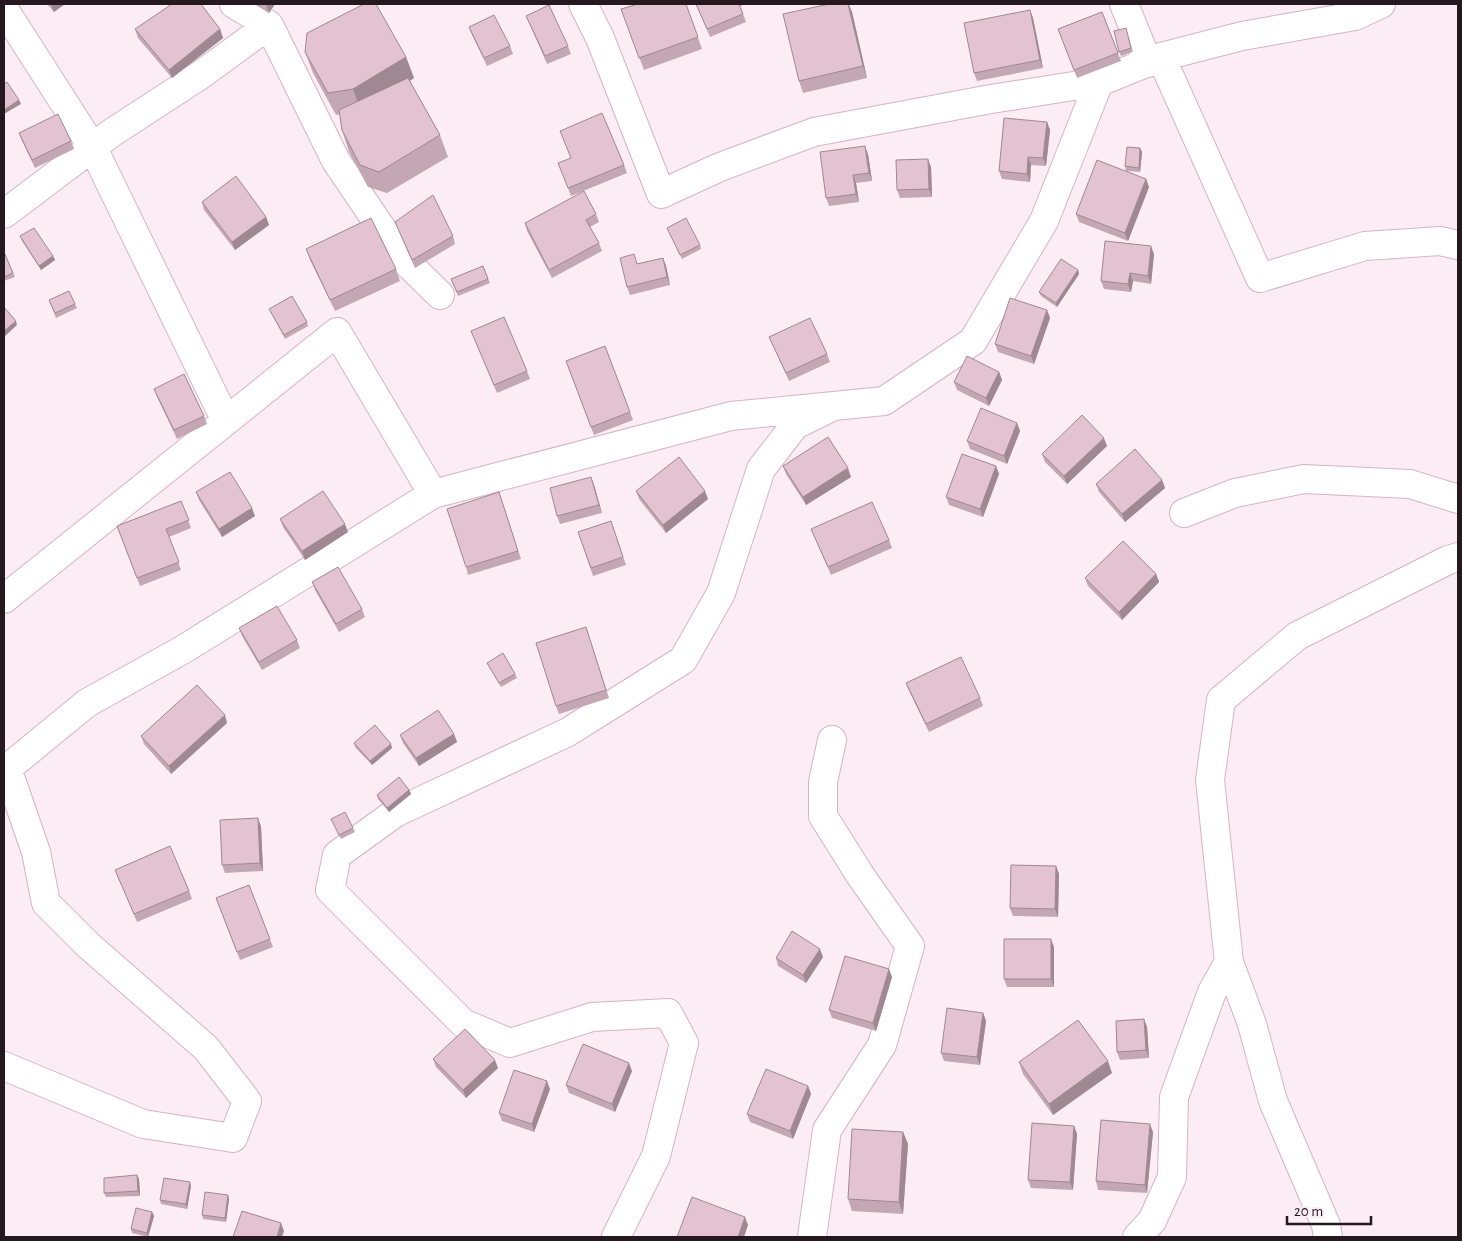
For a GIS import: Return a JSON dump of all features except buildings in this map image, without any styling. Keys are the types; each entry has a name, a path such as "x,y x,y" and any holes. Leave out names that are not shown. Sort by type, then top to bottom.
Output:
{"street":[{"path":"234,4 269,24 336,161 401,257 440,295"},
{"path":"583,4 600,38 660,194 720,167 814,132 991,99 1098,82 1154,60 1242,36 1355,16 1381,4"},
{"path":"1124,4 1154,60 1260,278 1365,246 1440,241 1458,245"},
{"path":"4,9 93,148 226,421"},
{"path":"4,214 110,134 202,74 269,24"},
{"path":"4,1066 143,1124 233,1138 247,1101 206,1048 88,945 46,904 36,852 5,769 86,703 184,649 432,494 731,416 884,401 973,341 1044,221 1098,82"},
{"path":"4,599 337,332 432,494"},
{"path":"616,1237 656,1156 684,1043 668,1013 592,1017 510,1043 462,1023 330,890 337,855 395,813 568,732 683,660 721,593 761,469 795,425 832,406"},
{"path":"1184,513 1235,493 1304,479 1410,484 1458,499"},
{"path":"1328,1237 1326,1225 1273,1101 1252,1024 1229,962 1210,780 1220,700 1297,636 1448,560 1458,557"},
{"path":"812,1237 827,1130 882,1045 910,946 860,875 823,816 823,782 832,740"},
{"path":"1137,1237 1152,1222 1172,1176 1174,1097 1212,992 1229,962"}]}
